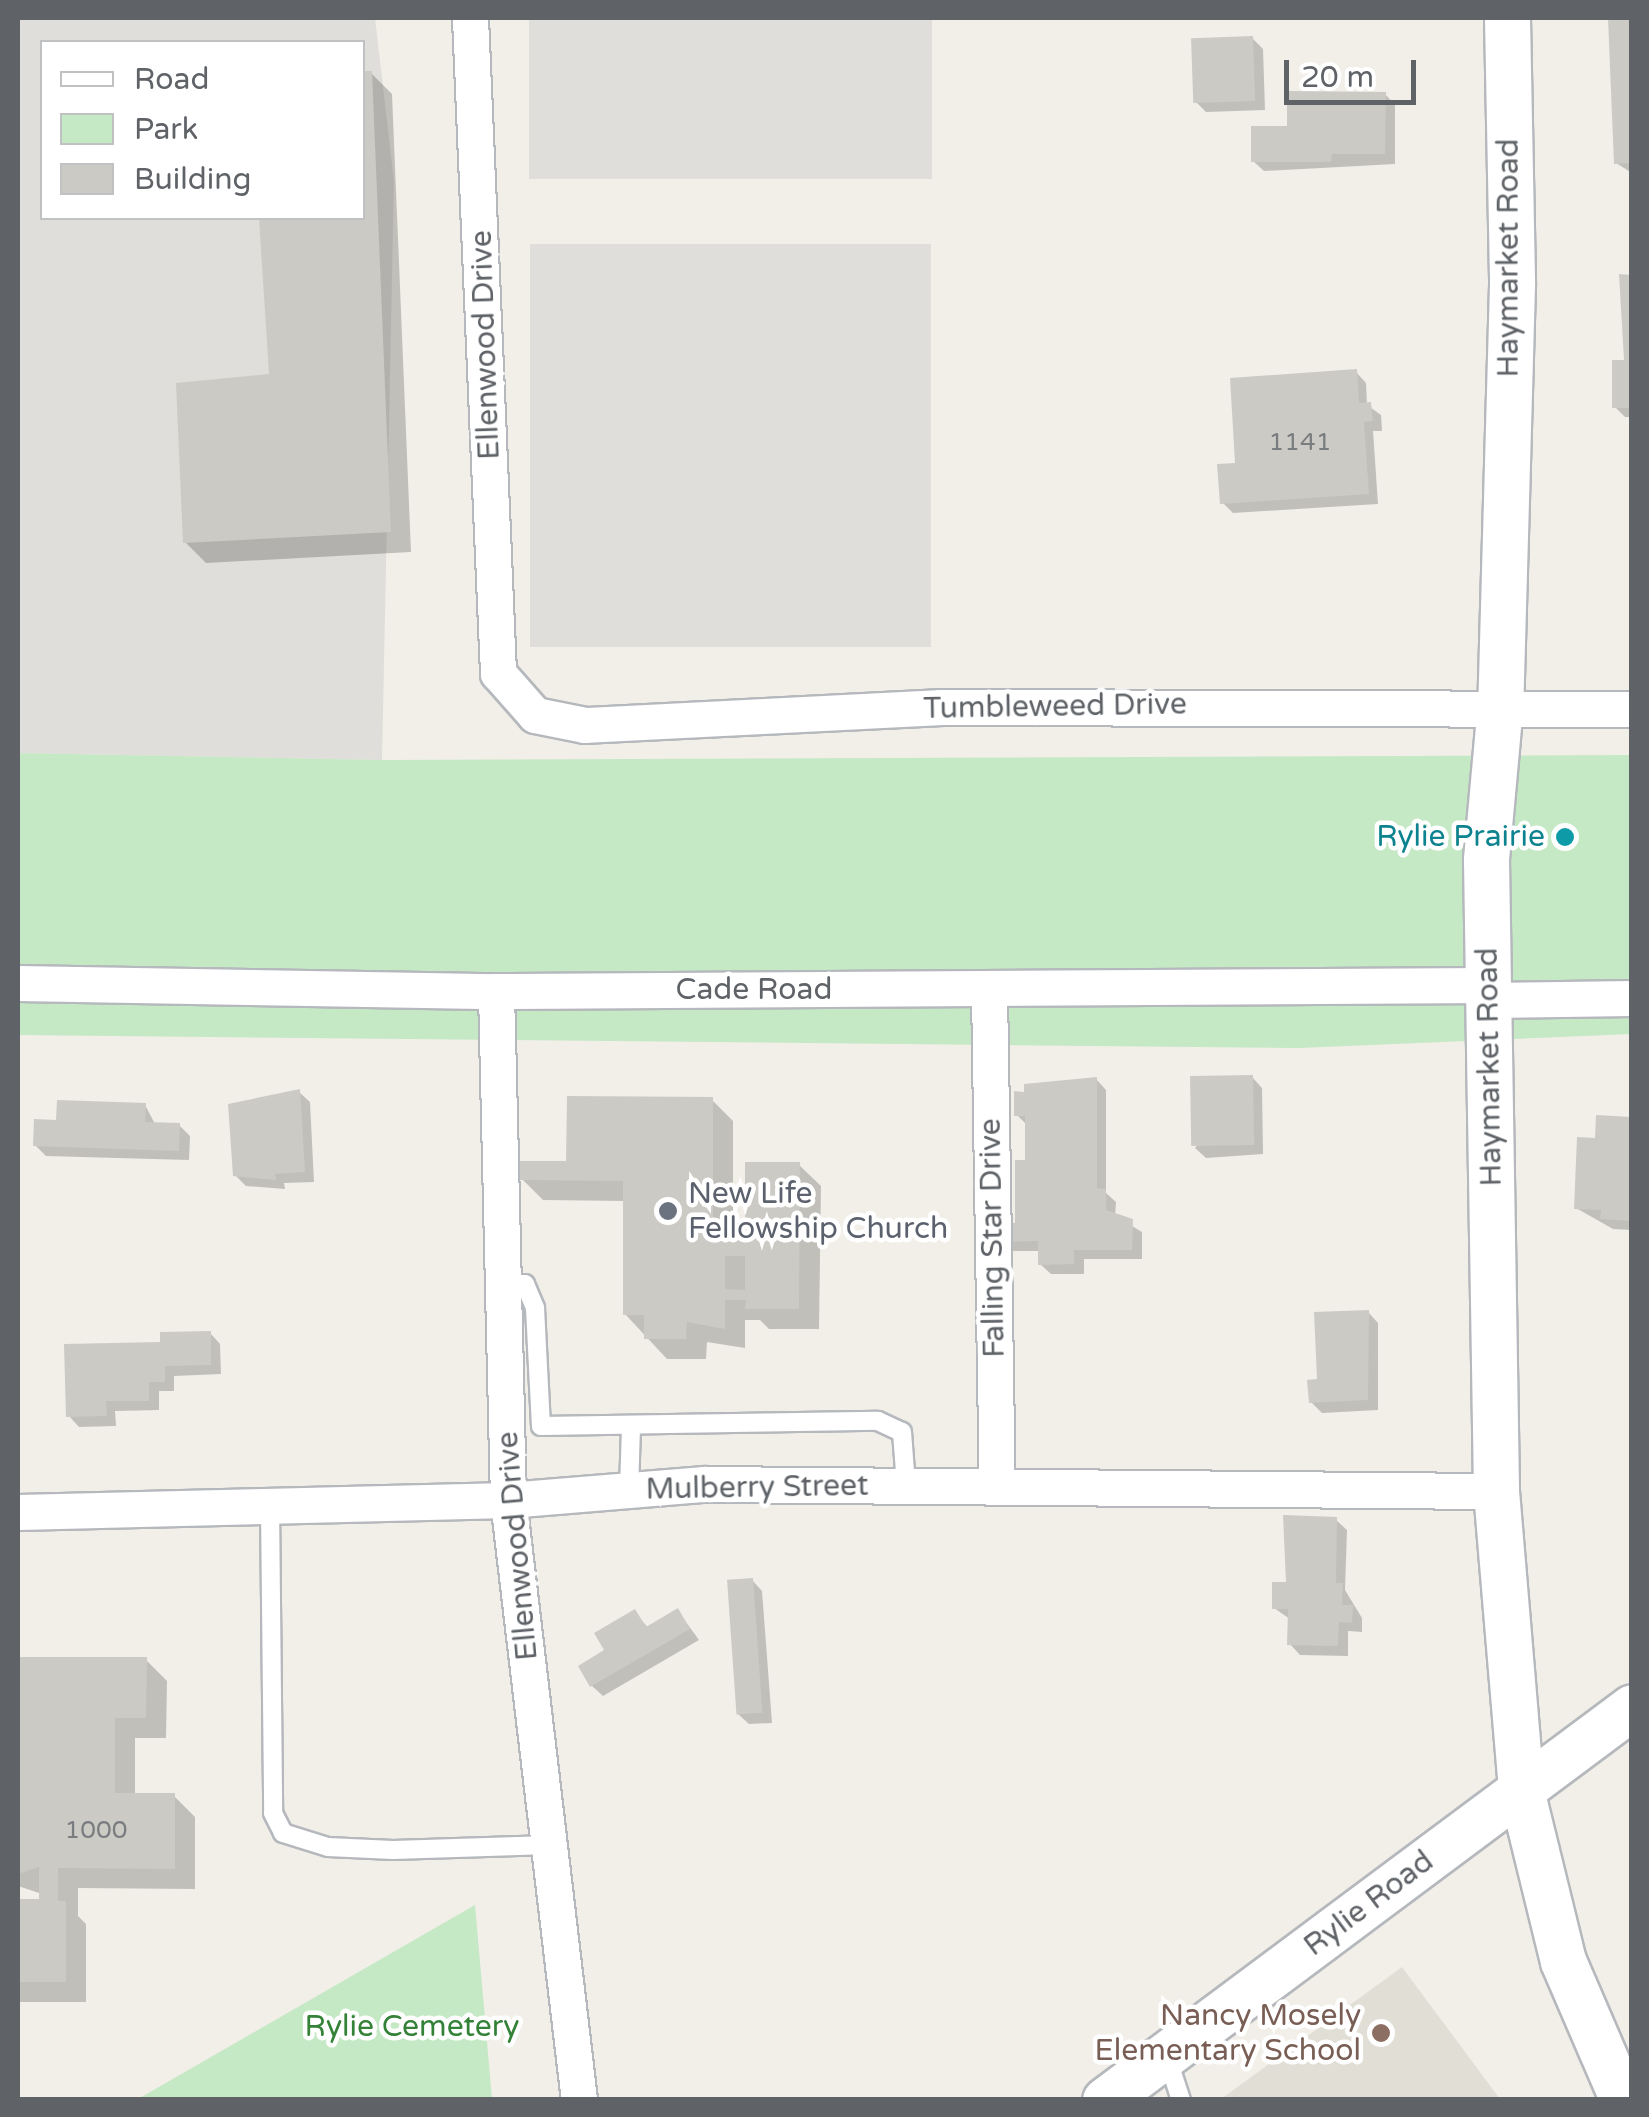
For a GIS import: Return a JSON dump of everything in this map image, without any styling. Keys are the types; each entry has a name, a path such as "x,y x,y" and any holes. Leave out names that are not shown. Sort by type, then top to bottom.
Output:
{"street":[{"name":"Ellenwood Drive","path":"470,18 498,673"},
{"name":"Haymarket Road","path":"1507,18 1512,285 1500,704 1486,860 1496,1491 1521,1790 1563,1961 1611,2095"},
{"name":"Tumbleweed Drive","path":"498,673 535,715 586,725 940,707 1500,704 1632,708"},
{"name":"Cade Road","path":"18,984 496,990 1489,993 1632,998"},
{"name":"Ellenwood Drive","path":"496,990 508,1500 579,2100"},
{"name":"Falling Star Drive","path":"989,990 997,1486"},
{"name":"Mulberry Street","path":"18,1512 508,1500 629,1490 906,1485 1496,1491"},
{"name":"Rylie Road","path":"1105,2100 1632,1707"}],"lane":[{"path":"503,1284 525,1284 535,1308 537,1421 550,1429 878,1421 902,1432 906,1485"},
{"path":"629,1490 631,1428"},
{"path":"270,1506 272,1796 283,1834 328,1847 392,1850 550,1845"},
{"path":"1166,2054 1181,2100"}],"shaded area":[{"path":"18,18 375,18 394,181 382,760 18,753"},
{"path":"529,18 932,18 932,179 529,179"},
{"path":"530,244 931,244 931,647 530,647"},
{"name":"Nancy Mosely Elementary School","path":"1402,1967 1500,2099 1221,2099"}],"green space":[{"path":"18,753 382,760 1631,755 1631,1034 1299,1048 18,1035"},
{"name":"Rylie Cemetery","path":"475,1905 492,2099 138,2099"}],"building":[{"path":"1608,18 1632,18 1632,163 1614,164"},
{"path":"1253,36 1255,101 1193,103 1191,38"},
{"path":"365,71 372,71 391,532 183,543 176,383 269,374 259,220 365,220"},
{"path":"1287,91 1386,92 1385,154 1332,154 1331,162 1251,162 1251,126 1287,126"},
{"path":"1619,274 1632,275 1632,408 1612,408 1612,360 1624,360"},
{"path":"1357,369 1359,403 1371,402 1373,421 1364,422 1369,494 1220,504 1217,464 1235,463 1230,378"},
{"path":"1253,1075 1254,1145 1191,1146 1190,1076"},
{"path":"1097,1077 1097,1188 1106,1189 1106,1210 1133,1219 1132,1250 1074,1250 1074,1264 1038,1265 1038,1241 1000,1242 1000,1223 1015,1223 1015,1160 1025,1160 1025,1116 1014,1116 1014,1091 1024,1092 1024,1084"},
{"path":"300,1089 305,1172 275,1174 276,1180 233,1176 228,1104"},
{"name":"New Life Fellowship Church","path":"567,1096 713,1097 713,1240 745,1240 745,1162 800,1162 799,1309 745,1309 746,1300 725,1300 725,1329 687,1322 686,1339 644,1339 644,1315 623,1315 623,1181 520,1180 520,1161 566,1161","holes":["725,1256 745,1256 745,1290 725,1289"]},
{"path":"57,1100 146,1103 145,1122 180,1123 179,1151 33,1146 34,1119 56,1120"},
{"path":"1596,1115 1632,1117 1632,1221 1600,1219 1601,1210 1574,1209 1577,1137 1595,1138"},
{"path":"1369,1310 1368,1400 1309,1403 1307,1380 1317,1379 1314,1312"},
{"path":"211,1331 211,1365 165,1366 165,1382 149,1382 149,1401 106,1401 107,1416 66,1417 64,1344 160,1342 160,1332"},
{"path":"1283,1515 1337,1517 1336,1583 1343,1583 1342,1605 1353,1605 1352,1623 1339,1622 1338,1646 1287,1645 1288,1609 1272,1609 1272,1582 1286,1582"},
{"path":"753,1578 762,1713 736,1714 727,1580"},
{"path":"678,1608 690,1629 590,1687 578,1666 604,1650 594,1633 635,1609 646,1627"},
{"path":"18,1657 147,1657 146,1718 115,1718 115,1793 175,1793 175,1869 58,1868 58,1901 66,1901 66,1982 18,1982 18,1899 39,1899 39,1867 18,1874"}],"place":[{"name":"Rylie Prairie","path":"1565,837"},
{"name":"New Life Fellowship Church","path":"668,1211"},
{"name":"Nancy Mosely Elementary School","path":"1381,2033"}]}
